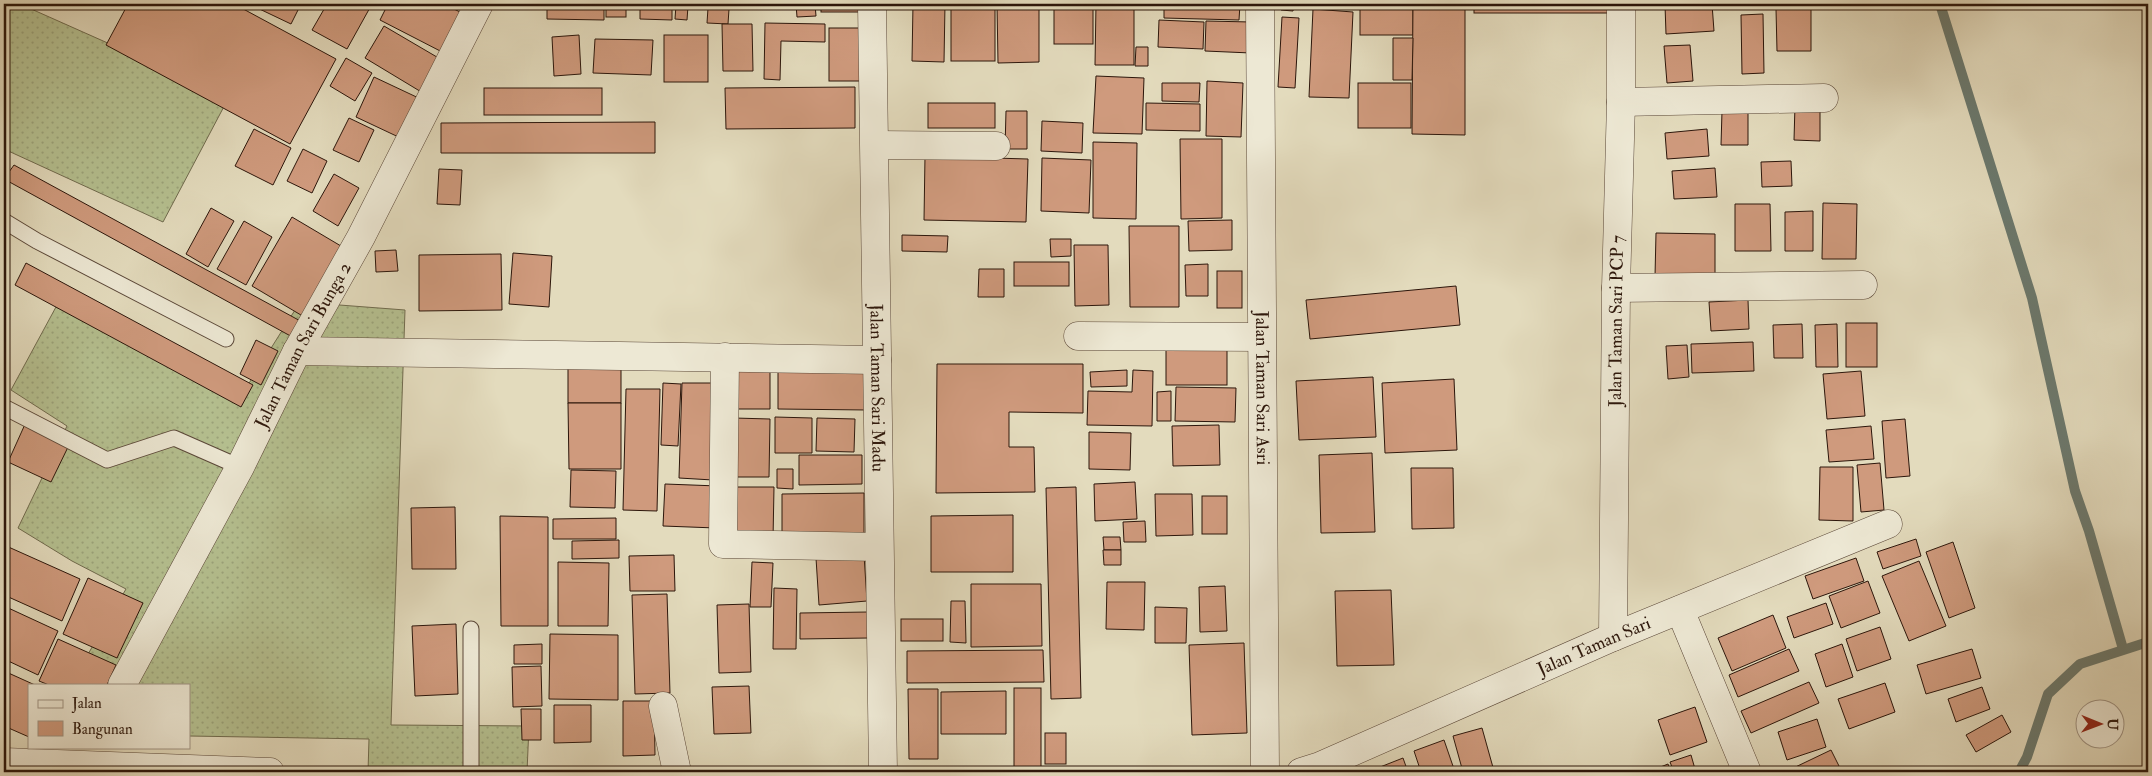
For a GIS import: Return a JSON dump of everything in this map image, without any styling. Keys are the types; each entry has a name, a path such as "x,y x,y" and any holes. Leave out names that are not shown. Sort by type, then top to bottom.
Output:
{"street":[{"name":"Jalan Taman Sari Bunga 2","path":"123,684 240,467 298,351 361,237 479,4"},
{"name":"Jalan Taman Sari Madu","path":"872,4 883,772"},
{"name":"Jalan Taman Sari Asri","path":"1260,4 1265,772"},
{"name":"Jalan Taman Sari PCP 7","path":"1613,637 1621,4"},
{"path":"1621,102 1824,98"},
{"path":"875,145 996,146"},
{"path":"1616,288 1863,285"},
{"path":"1078,336 1261,337"},
{"path":"298,351 877,360"},
{"path":"725,357 723,544 879,547"},
{"name":"Jalan Taman Sari","path":"1301,772 1320,766 1613,637 1888,524"},
{"path":"1680,610 1747,772"},
{"path":"663,706 677,772"},
{"path":"4,762 70,762 270,772"}],"lane":[{"path":"4,221 37,241 226,340"},
{"path":"4,407 107,460 174,438 240,467"},
{"path":"471,629 471,772"}],"green space":[{"path":"4,4 20,4 229,97 163,222 4,149"},
{"path":"63,294 241,396 300,302 405,310 391,725 529,726 527,772 368,772 369,739 190,736 190,684 71,684 126,589 72,561 18,528 67,426 11,390"}],"building":[{"path":"128,4 234,4 336,59 290,144 106,45"},
{"path":"249,4 301,4 291,24"},
{"path":"327,4 372,4 347,49 312,30"},
{"path":"388,4 444,4 466,15 446,54 380,20"},
{"path":"547,4 604,4 604,20 547,19"},
{"path":"606,4 626,4 626,17 606,17"},
{"path":"640,4 672,4 672,20 640,19"},
{"path":"796,4 815,4 816,16 797,17"},
{"path":"821,4 862,4 862,12 821,12"},
{"path":"913,4 945,4 944,62 912,61"},
{"path":"951,4 995,4 995,61 951,61"},
{"path":"997,4 1039,4 1039,62 998,63"},
{"path":"1054,4 1093,4 1093,44 1054,44"},
{"path":"1096,4 1134,4 1134,65 1095,65"},
{"path":"1164,4 1240,4 1239,20 1164,18"},
{"path":"1282,4 1294,4 1293,11 1281,10"},
{"path":"1360,4 1413,4 1413,35 1360,35"},
{"path":"1413,4 1465,4 1465,135 1412,134"},
{"path":"1474,4 1612,4 1612,13 1474,13"},
{"path":"1712,4 1714,31 1666,34 1665,5"},
{"path":"676,5 688,6 687,20 675,19"},
{"path":"708,8 729,9 728,24 707,23"},
{"path":"1811,8 1811,51 1777,51 1776,9"},
{"path":"1313,9 1353,12 1349,98 1309,97"},
{"path":"1763,14 1764,73 1742,74 1741,15"},
{"path":"1282,17 1299,18 1295,88 1278,87"},
{"path":"1159,20 1204,22 1203,49 1158,47"},
{"path":"1206,21 1251,22 1251,53 1205,51"},
{"path":"765,23 825,24 825,42 781,41 780,80 764,79"},
{"path":"722,24 752,24 753,71 723,71"},
{"path":"384,26 442,60 423,93 365,58"},
{"path":"829,28 863,28 863,81 829,81"},
{"path":"579,35 581,74 554,76 552,37"},
{"path":"664,35 708,35 708,82 664,82"},
{"path":"1393,38 1413,38 1412,80 1393,80"},
{"path":"595,39 653,40 651,75 593,73"},
{"path":"1690,45 1693,81 1667,83 1664,46"},
{"path":"1136,47 1148,47 1148,66 1135,66"},
{"path":"346,58 372,73 355,101 330,86"},
{"path":"1096,76 1144,78 1142,134 1093,133"},
{"path":"374,77 425,101 407,141 356,117"},
{"path":"1207,81 1243,83 1241,137 1206,136"},
{"path":"1162,83 1200,83 1199,102 1162,101"},
{"path":"1358,83 1411,83 1411,128 1358,128"},
{"path":"855,87 855,128 726,129 725,88"},
{"path":"484,88 602,88 602,115 484,115"},
{"path":"928,103 995,103 995,128 928,128"},
{"path":"1146,103 1200,104 1200,131 1146,130"},
{"path":"1795,105 1820,105 1820,141 1794,140"},
{"path":"1006,111 1027,111 1027,149 1005,149"},
{"path":"1722,111 1748,111 1748,145 1721,145"},
{"path":"349,118 374,130 359,162 333,150"},
{"path":"1042,121 1083,123 1082,153 1041,151"},
{"path":"655,122 655,153 441,153 441,123"},
{"path":"254,129 291,148 273,185 235,166"},
{"path":"1707,129 1709,156 1667,159 1665,133"},
{"path":"1180,139 1222,139 1222,218 1181,219"},
{"path":"1093,142 1137,143 1136,219 1093,218"},
{"path":"303,149 327,161 312,193 287,181"},
{"path":"925,156 1028,159 1026,222 924,220"},
{"path":"1042,158 1091,160 1089,213 1041,211"},
{"path":"1791,161 1792,186 1762,187 1761,162"},
{"path":"14,165 304,323 296,339 4,179"},
{"path":"1715,168 1717,197 1674,199 1672,171"},
{"path":"439,169 462,170 460,205 437,204"},
{"path":"334,174 359,188 338,226 313,211"},
{"path":"1823,203 1857,204 1856,259 1822,259"},
{"path":"1735,204 1770,204 1771,251 1735,251"},
{"path":"211,208 234,221 208,267 186,254"},
{"path":"1813,211 1813,251 1785,251 1785,212"},
{"path":"292,217 346,249 306,318 252,286"},
{"path":"1232,220 1232,250 1189,251 1188,221"},
{"path":"244,221 272,237 246,285 217,269"},
{"path":"1129,226 1179,226 1179,307 1130,307"},
{"path":"4,231 9,234 4,244"},
{"path":"1656,233 1715,234 1715,278 1655,277"},
{"path":"902,235 948,236 947,252 902,251"},
{"path":"1050,239 1071,239 1071,256 1051,257"},
{"path":"1074,245 1108,245 1109,305 1075,306"},
{"path":"396,250 398,271 376,272 375,251"},
{"path":"513,253 552,256 549,307 509,304"},
{"path":"501,254 502,310 419,311 419,255"},
{"path":"1014,262 1069,262 1069,286 1014,286"},
{"path":"26,263 253,385 241,407 15,285"},
{"path":"1208,264 1208,296 1186,296 1185,265"},
{"path":"979,269 1004,269 1004,297 978,297"},
{"path":"1217,271 1242,271 1242,308 1217,308"},
{"path":"1456,286 1460,325 1310,339 1306,300"},
{"path":"1748,300 1749,329 1711,331 1709,302"},
{"path":"1846,323 1877,323 1877,367 1846,367"},
{"path":"1802,324 1803,358 1774,358 1773,325"},
{"path":"1837,324 1838,367 1816,367 1815,325"},
{"path":"256,340 278,351 261,385 240,374"},
{"path":"1753,342 1754,371 1692,373 1691,344"},
{"path":"1687,345 1689,377 1668,379 1666,346"},
{"path":"1166,348 1227,348 1227,385 1166,385"},
{"path":"937,364 1083,364 1083,413 1009,412 1009,447 1034,447 1035,492 936,493"},
{"path":"568,365 621,365 621,403 568,403"},
{"path":"778,365 867,366 867,410 778,409"},
{"path":"734,367 770,367 770,409 733,409"},
{"path":"1127,370 1127,386 1091,387 1090,372"},
{"path":"1133,370 1153,371 1152,426 1087,425 1088,391 1132,392"},
{"path":"1861,371 1865,416 1827,419 1823,374"},
{"path":"1373,377 1376,437 1299,440 1296,381"},
{"path":"1454,379 1457,450 1385,453 1382,383"},
{"path":"663,383 681,384 678,446 661,445"},
{"path":"682,383 716,383 713,480 679,478"},
{"path":"1176,387 1236,388 1235,422 1175,421"},
{"path":"626,389 660,389 657,511 623,510"},
{"path":"1171,391 1171,421 1157,421 1157,392"},
{"path":"568,403 621,403 621,469 569,469"},
{"path":"775,417 812,418 812,453 775,453"},
{"path":"734,418 770,419 769,477 733,477"},
{"path":"817,418 855,419 854,452 816,451"},
{"path":"1905,419 1910,476 1886,478 1882,421"},
{"path":"26,422 70,443 51,482 8,462"},
{"path":"1219,425 1220,465 1173,466 1172,426"},
{"path":"1871,426 1874,459 1829,462 1826,430"},
{"path":"1089,432 1131,433 1130,470 1089,469"},
{"path":"1372,453 1375,532 1321,533 1319,455"},
{"path":"799,455 862,455 862,484 799,485"},
{"path":"1880,463 1884,510 1861,512 1857,465"},
{"path":"1820,467 1853,467 1853,521 1819,520"},
{"path":"1411,468 1453,468 1454,528 1412,529"},
{"path":"777,469 793,469 793,489 777,488"},
{"path":"571,470 616,471 615,508 570,507"},
{"path":"1135,482 1137,519 1095,521 1094,484"},
{"path":"665,484 718,486 716,528 663,526"},
{"path":"736,487 774,487 773,540 735,540"},
{"path":"1076,487 1081,698 1051,699 1046,488"},
{"path":"864,493 864,535 782,536 782,494"},
{"path":"1155,494 1192,494 1193,535 1156,536"},
{"path":"1202,496 1227,496 1227,534 1202,534"},
{"path":"455,507 456,569 412,569 411,508"},
{"path":"1013,515 1013,572 931,572 931,516"},
{"path":"500,516 548,517 548,626 501,626"},
{"path":"616,518 616,539 553,539 553,519"},
{"path":"1145,521 1146,542 1124,542 1123,522"},
{"path":"1103,537 1120,537 1121,550 1104,550"},
{"path":"1916,539 1921,556 1883,569 1877,552"},
{"path":"619,540 619,558 572,559 572,541"},
{"path":"1953,542 1975,608 1949,618 1926,552"},
{"path":"4,545 80,579 62,621 4,595"},
{"path":"1103,550 1121,550 1121,565 1104,565"},
{"path":"674,555 675,591 630,591 629,556"},
{"path":"864,555 867,601 819,605 816,558"},
{"path":"1856,558 1864,581 1813,599 1805,576"},
{"path":"1919,561 1946,626 1909,641 1882,576"},
{"path":"558,562 609,563 608,626 558,626"},
{"path":"752,562 773,563 771,607 750,607"},
{"path":"88,578 143,603 117,658 63,634"},
{"path":"1868,581 1880,613 1841,628 1829,596"},
{"path":"1107,582 1145,582 1144,630 1106,629"},
{"path":"971,584 1041,584 1042,646 971,647"},
{"path":"1225,586 1227,631 1200,632 1199,587"},
{"path":"774,588 797,589 796,649 773,649"},
{"path":"1391,590 1394,665 1337,666 1335,591"},
{"path":"667,594 670,693 635,694 632,595"},
{"path":"951,601 965,601 966,643 950,642"},
{"path":"1826,603 1833,624 1794,638 1787,617"},
{"path":"749,604 751,672 719,673 717,605"},
{"path":"4,606 58,631 38,675 4,659"},
{"path":"1155,607 1187,608 1186,643 1155,643"},
{"path":"868,612 868,638 800,639 800,613"},
{"path":"1773,615 1786,648 1732,671 1718,638"},
{"path":"901,619 943,619 943,641 901,641"},
{"path":"456,624 458,694 415,696 412,626"},
{"path":"1880,627 1891,659 1857,671 1846,639"},
{"path":"550,634 618,635 618,700 549,699"},
{"path":"58,639 116,665 107,684 46,684 39,681"},
{"path":"1244,643 1247,733 1192,735 1189,645"},
{"path":"542,644 542,664 514,664 514,645"},
{"path":"1842,644 1853,677 1826,687 1815,654"},
{"path":"1789,649 1799,671 1738,697 1729,675"},
{"path":"1972,649 1981,678 1926,694 1917,665"},
{"path":"1043,650 1044,682 907,683 907,651"},
{"path":"541,666 542,706 513,707 512,667"},
{"path":"4,671 33,684 28,684 28,737 4,726"},
{"path":"1809,682 1819,703 1751,733 1741,711"},
{"path":"1885,683 1895,712 1849,729 1838,699"},
{"path":"749,686 751,733 714,734 712,687"},
{"path":"1982,687 1990,709 1956,722 1948,699"},
{"path":"1014,688 1041,688 1041,769 1014,769"},
{"path":"908,689 938,689 938,759 909,759"},
{"path":"1006,691 1006,734 941,734 941,692"},
{"path":"623,701 654,701 655,755 623,756"},
{"path":"554,705 591,705 591,742 554,743"},
{"path":"1695,707 1707,742 1670,755 1658,720"},
{"path":"521,709 541,709 541,740 522,740"},
{"path":"2002,715 2011,732 1976,752 1966,735"},
{"path":"1817,719 1826,747 1787,760 1778,732"},
{"path":"1482,728 1494,771 1463,772 1453,736"},
{"path":"1045,733 1066,733 1066,764 1045,764"},
{"path":"1444,740 1455,772 1421,772 1414,751"},
{"path":"1831,750 1842,772 1785,772"},
{"path":"1691,755 1695,769 1685,772 1674,772 1670,762"},
{"path":"1403,758 1408,772 1370,772 1370,771"},
{"path":"1668,764 1671,772 1648,772"}],"waterway":[{"path":"1940,4 2032,298 2075,491 2089,531 2123,649"},
{"path":"2019,772 2027,757 2048,694 2080,664 2148,642"}]}
